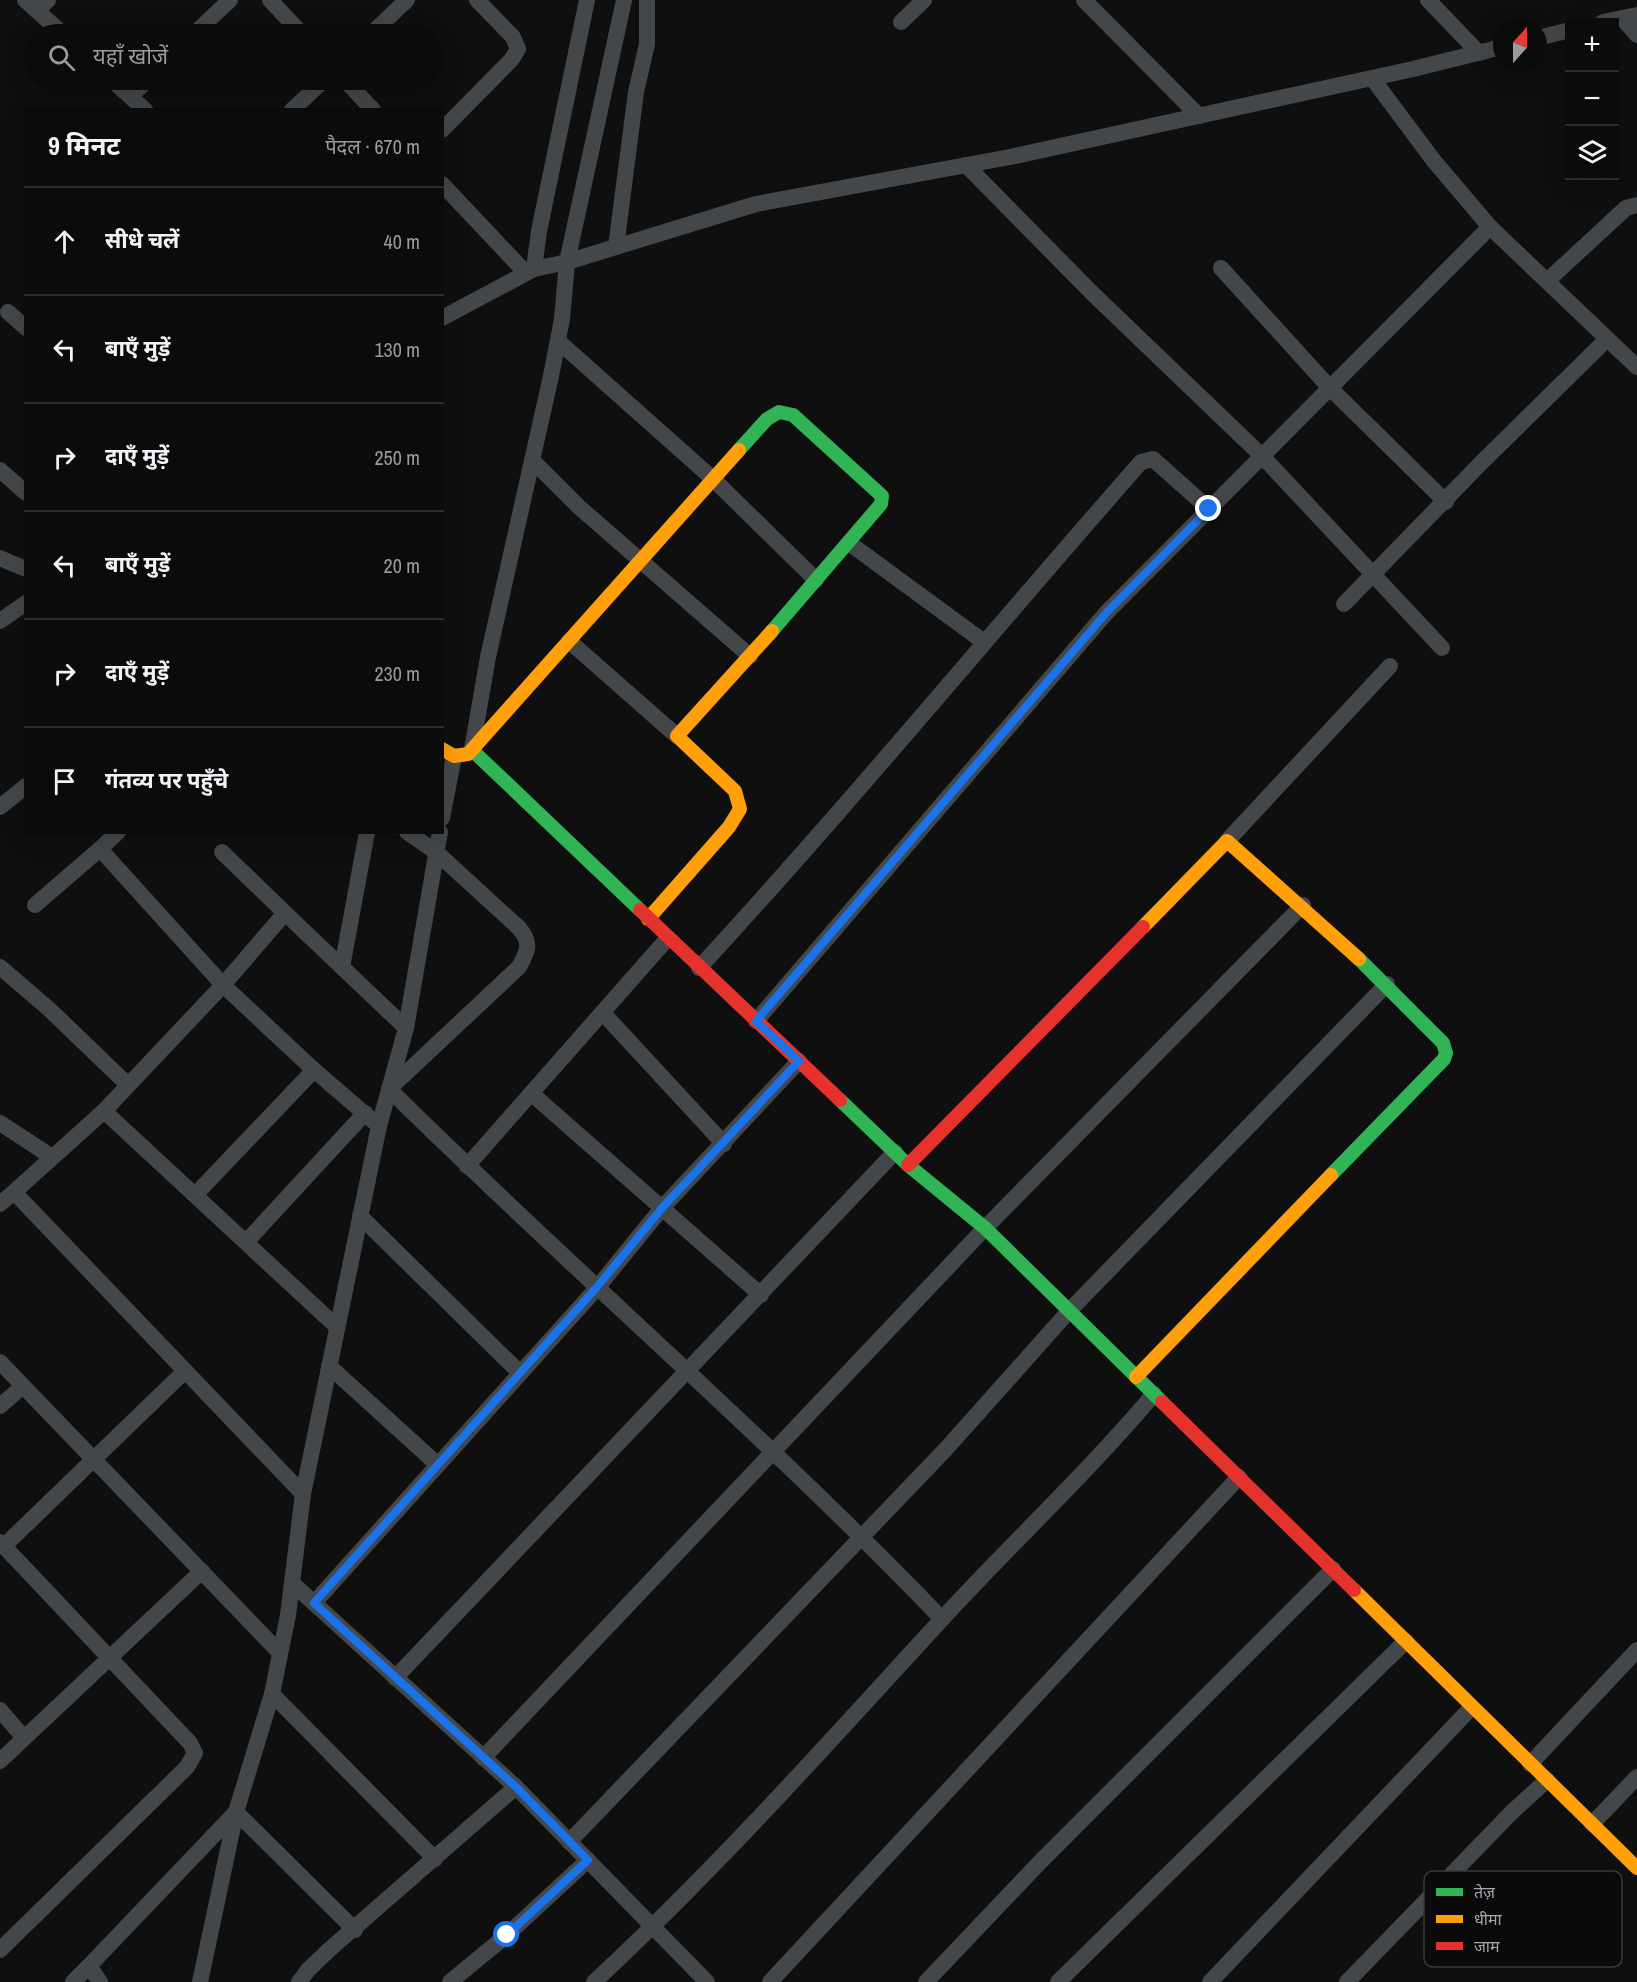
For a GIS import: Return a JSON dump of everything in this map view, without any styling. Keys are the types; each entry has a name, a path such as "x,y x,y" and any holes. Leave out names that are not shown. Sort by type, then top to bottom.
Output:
{"street":[{"path":"205,24 230,0"},
{"path":"270,0 293,24"},
{"path":"382,24 407,0"},
{"path":"444,128 512,59 518,49 513,37 477,0"},
{"path":"472,750 488,657 558,341 547,266 539,231 587,0"},
{"path":"547,266 624,0"},
{"path":"615,247 636,92 647,44 647,0"},
{"path":"902,22 924,0"},
{"path":"1084,0 1199,116"},
{"path":"1428,0 1479,53"},
{"path":"37,4 54,24"},
{"path":"1629,16 1637,35"},
{"path":"1547,36 1565,31"},
{"path":"444,317 547,266 756,204 966,165 1199,116 1493,49"},
{"path":"1372,78 1428,153 1490,227 1637,367"},
{"path":"123,90 143,108"},
{"path":"130,96 137,90"},
{"path":"294,108 313,90"},
{"path":"354,90 371,108"},
{"path":"966,165 1091,292 1262,456 1442,648"},
{"path":"444,186 547,266"},
{"path":"1547,281 1626,208 1637,205"},
{"path":"756,1021 1107,612 1490,227"},
{"path":"1221,268 1330,388 1446,502"},
{"path":"8,312 24,326"},
{"path":"1344,604 1446,502 1481,463 1607,339"},
{"path":"558,341 712,478 816,580"},
{"path":"444,796 448,753 460,757 472,750 643,560 712,478 767,419 779,412 786,412 882,496 878,510 677,736"},
{"path":"531,460 579,507 643,560 750,656"},
{"path":"699,968 809,848 984,642 1145,460 1157,462 1209,509"},
{"path":"0,470 24,491"},
{"path":"849,543 984,642"},
{"path":"0,558 24,568"},
{"path":"0,621 24,604"},
{"path":"569,641 677,736 735,791 740,809 729,827 648,919"},
{"path":"908,1165 1227,841 1390,666"},
{"path":"472,750 908,1165 985,1228 1406,1641 1471,1708 1637,1868"},
{"path":"0,807 24,788"},
{"path":"35,905 116,834"},
{"path":"342,967 367,834"},
{"path":"389,1089 519,967 529,947 528,940 519,928 436,852 410,834"},
{"path":"200,1982 236,1812 272,1694 292,1582 303,1494 379,1126 406,1029 440,834"},
{"path":"1136,1377 1444,1059 1446,1053 1443,1042 1388,984 1303,905 1227,841"},
{"path":"100,849 224,985 315,1071 379,1126"},
{"path":"222,852 406,1029"},
{"path":"483,1758 985,1228 1303,905"},
{"path":"0,1204 104,1111 224,985 285,913"},
{"path":"466,1166 668,938"},
{"path":"0,967 49,1009 128,1085"},
{"path":"569,1842 945,1450 1069,1311 1388,984"},
{"path":"603,1013 724,1144"},
{"path":"314,1603 597,1287 662,1208 799,1061"},
{"path":"195,1195 315,1071"},
{"path":"389,1089 466,1166 862,1537 942,1619"},
{"path":"532,1094 761,1295"},
{"path":"104,1111 247,1241 337,1327"},
{"path":"247,1241 365,1113"},
{"path":"0,1123 52,1157"},
{"path":"395,1678 896,1152"},
{"path":"14,1192 303,1494"},
{"path":"360,1216 520,1373"},
{"path":"0,1362 280,1653"},
{"path":"329,1366 438,1465"},
{"path":"0,1950 187,1767 195,1753 190,1743 2,1544 185,1371"},
{"path":"0,1406 22,1386"},
{"path":"594,1982 653,1927 893,1676 942,1619 1154,1394"},
{"path":"770,1982 1239,1477"},
{"path":"926,1982 1041,1861 1333,1569"},
{"path":"0,1761 202,1571"},
{"path":"292,1582 516,1787 705,1981"},
{"path":"1058,1982 1406,1641"},
{"path":"1530,1764 1637,1650"},
{"path":"272,1694 435,1859"},
{"path":"1210,1982 1471,1708"},
{"path":"0,1710 24,1738"},
{"path":"1592,1824 1637,1777"},
{"path":"1455,1871 1547,1780"},
{"path":"299,1982 308,1970 516,1787"},
{"path":"236,1812 355,1930"},
{"path":"73,1982 236,1812"},
{"path":"450,1982 507,1935 588,1860"},
{"path":"1347,1982 1424,1903"},
{"path":"89,1966 100,1982"}],"traffic: fast":[{"path":"739,450 767,419 779,412 793,415 882,496 881,504 772,631"},
{"path":"472,750 640,910"},
{"path":"1331,1175 1444,1059 1446,1053 1443,1043 1359,959"},
{"path":"840,1100 908,1165 985,1228 1162,1402"}],"traffic: slow":[{"path":"444,750 454,756 468,754 739,450"},
{"path":"648,919 729,827 740,809 735,791 677,736 772,631"},
{"path":"1143,927 1227,841 1359,959"},
{"path":"1136,1377 1331,1175"},
{"path":"1354,1590 1637,1868"}],"traffic: jam":[{"path":"640,910 840,1100"},
{"path":"908,1165 1143,927"},
{"path":"1162,1402 1354,1590"}],"route":[{"path":"507,1935 588,1860 516,1787 314,1603 597,1287 662,1208 799,1061 756,1021 1107,612 1209,509"}]}
